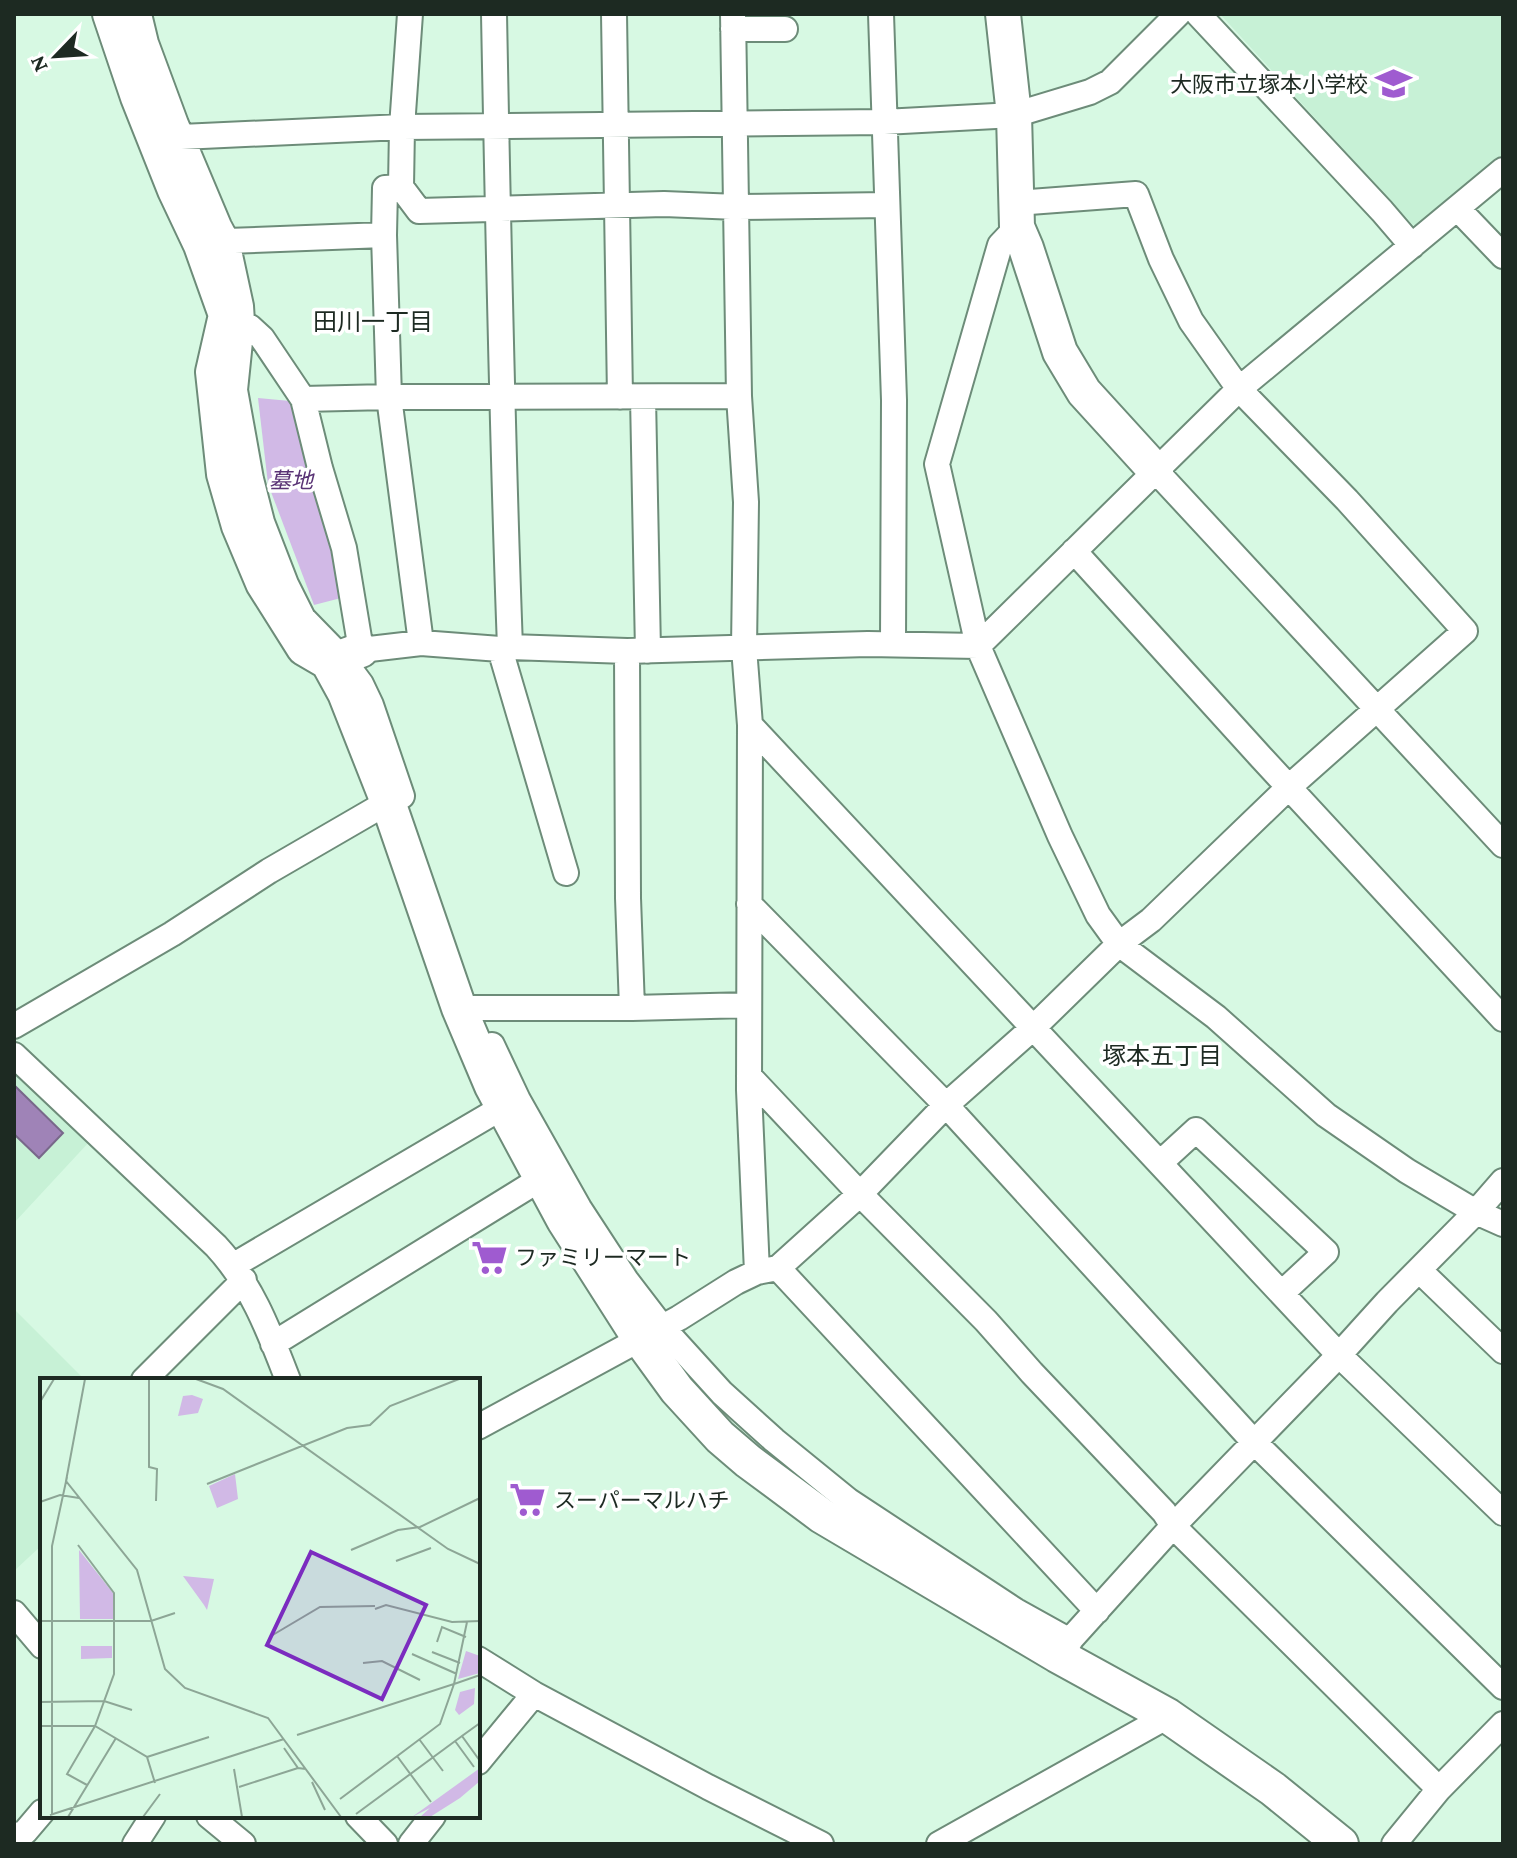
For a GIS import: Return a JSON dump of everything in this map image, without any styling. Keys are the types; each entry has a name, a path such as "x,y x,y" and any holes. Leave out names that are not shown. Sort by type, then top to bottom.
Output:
{"street":[{"path":"110,14 138,97 175,190 234,318 262,338 303,399 344,548 345,693 467,1008 579,1208 626,1280 677,1390 720,1437 822,1516 1064,1648 1273,1789 1341,1844"},
{"path":"139,14 146,43 181,137 227,241 241,306 213,372 224,474 239,526 263,583 304,648 343,656 421,643 638,651 893,644 978,646 1239,389 1503,170"},
{"path":"410,14 401,187 419,211 664,204 737,207 887,205"},
{"path":"494,14 505,648 566,873"},
{"path":"614,14 616,205 632,397 638,651 628,898 632,1008"},
{"path":"881,14 894,400 893,644"},
{"path":"1003,14 1014,115 1016,215 1060,352 1084,392 1503,845"},
{"path":"181,137 402,127 884,122 1014,115 1090,92 1110,82 1178,14"},
{"path":"1198,14 1412,246"},
{"path":"785,29 733,22 739,396 746,502 744,648 750,725 750,1140 768,1270 1097,1611"},
{"path":"401,187 385,188 389,397 421,643"},
{"path":"480,1426 651,1333 736,1282 768,1270 860,1194 946,1105 1033,1028 1119,944 1151,920 1289,787 1465,631 1347,500 1239,389 1191,321 1161,259 1136,194 1016,215"},
{"path":"1458,209 1503,256"},
{"path":"1016,215 1000,245 937,464 978,646 1060,836 1098,915 1119,944 1216,1017 1326,1115 1407,1171 1476,1212 1503,1224"},
{"path":"227,241 384,235"},
{"path":"303,399 739,396"},
{"path":"1074,551 1503,1019"},
{"path":"343,656 371,705 492,1086 564,1220 651,1333"},
{"path":"750,725 1339,1355 1503,1513"},
{"path":"14,1026 388,802"},
{"path":"749,904 946,1105 1254,1442 1503,1687"},
{"path":"467,1008 749,1005"},
{"path":"14,1055 216,1246 239,1272 260,1311 285,1378"},
{"path":"749,1076 986,1321 1164,1512 1173,1526 1439,1789"},
{"path":"146,1378 239,1272 503,1107"},
{"path":"1160,1163 1196,1130 1326,1252 1282,1293"},
{"path":"273,1344 542,1178"},
{"path":"1064,1648 1173,1526 1503,1181"},
{"path":"1419,1270 1503,1351"},
{"path":"14,1613 40,1644"},
{"path":"480,1660 534,1694 821,1844"},
{"path":"480,1760 534,1694"},
{"path":"939,1844 1168,1716"},
{"path":"1394,1844 1439,1789 1503,1724"},
{"path":"14,1837 25,1832 40,1814"},
{"path":"135,1844 152,1818"},
{"path":"211,1818 243,1844"},
{"path":"360,1818 385,1844"},
{"path":"411,1844 431,1818"}],"shaded area":[{"name":"大阪市立塚本小学校","path":"1220,14 1503,14 1503,154 1427,227 1413,225"},
{"path":"14,1069 90,1141 14,1223"},
{"path":"14,1085 63,1133 39,1158 14,1134"},
{"path":"14,1309 83,1378 40,1378 40,1547 14,1571"}],"green space":[{"name":"墓地","path":"258,398 290,401 335,541 341,598 314,605 268,484"}],"place":[{"name":"大阪市立塚本小学校","path":"1394,84"},
{"name":"ファミリーマート","path":"489,1257"},
{"name":"スーパーマルハチ","path":"528,1500"}],"district":[{"name":"田川一丁目","path":"373,321"},
{"name":"塚本五丁目","path":"1162,1055"}]}
